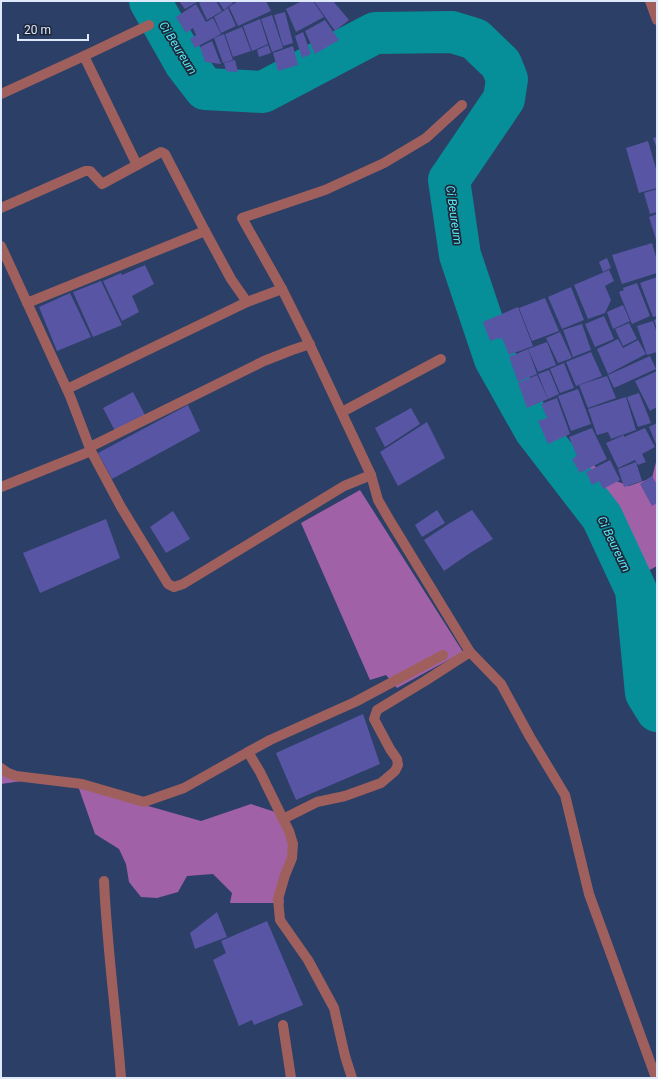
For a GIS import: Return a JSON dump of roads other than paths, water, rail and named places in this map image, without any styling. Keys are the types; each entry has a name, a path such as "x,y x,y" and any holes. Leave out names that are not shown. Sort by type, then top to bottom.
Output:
{"street":[{"path":"650,1 657,20"},
{"path":"1,94 149,25"},
{"path":"84,56 137,165"},
{"path":"462,105 426,138 384,163 325,190 242,218 282,289 310,344 371,475 378,500 470,652 501,684 530,737 565,795 589,894 656,1078"},
{"path":"1,208 85,171 90,171 102,184 161,152 165,154 231,279 247,302"},
{"path":"27,303 205,230"},
{"path":"1,246 67,389 90,449 121,507 168,584 174,587 183,584 344,486 371,475"},
{"path":"67,389 247,302 282,289"},
{"path":"1,487 90,449 264,361 310,344"},
{"path":"342,412 441,359"},
{"path":"283,819 317,802 344,796 381,784 395,771 398,765 398,759 390,749 374,719 377,710 470,652"},
{"path":"1,768 16,776 82,784 144,802 184,788 270,740 355,702 443,656"},
{"path":"248,752 260,772 289,831 293,844 292,858 278,899 280,920 308,960 334,1008 344,1056 352,1078"},
{"path":"104,881 106,923 117,1026 120,1078"},
{"path":"283,1025 291,1078"}],"waterway":[{"name":"Ci Beureum","path":"150,1 185,63 205,89 263,92 375,33 452,32 475,39 501,64 507,79 504,99 449,180 460,255 495,359 535,430 602,517 636,590 646,693 657,711"}]}
